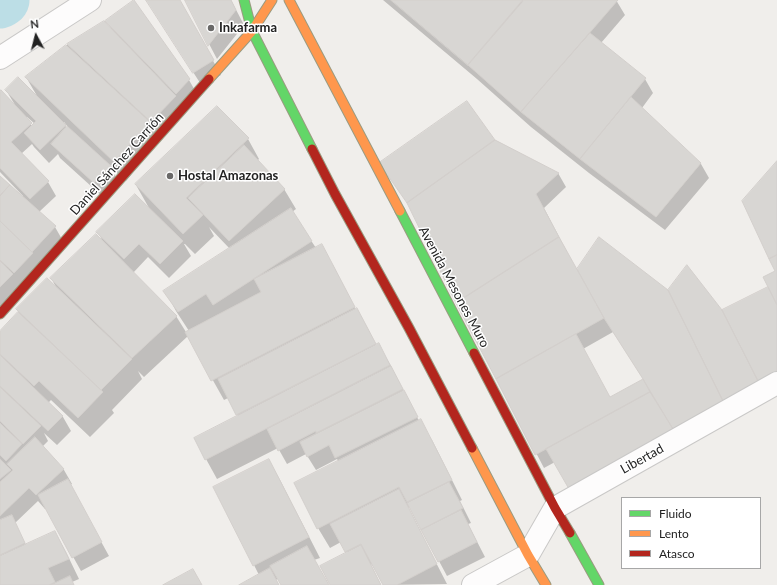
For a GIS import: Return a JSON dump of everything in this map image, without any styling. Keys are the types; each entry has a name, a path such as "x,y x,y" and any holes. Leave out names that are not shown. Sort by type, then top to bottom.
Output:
{"street":[{"path":"0,58 90,0"},
{"path":"244,0 252,31 334,194 409,328 528,555 546,585"},
{"name":"Daniel Sánchez Carrión","path":"0,314 252,31 272,0"},
{"name":"Avenida Mesones Muro","path":"289,0 555,508 599,585"},
{"name":"Libertad","path":"555,508 777,383"},
{"path":"473,585 528,555 555,508"}],"building":[{"path":"134,0 190,79 176,94 105,21"},
{"path":"146,0 180,0 214,60 193,73"},
{"name":"Inkafarma","path":"185,0 231,0 236,10 208,46"},
{"path":"391,0 522,0 523,1 468,65"},
{"path":"523,0 618,0 521,112 468,65"},
{"path":"104,21 176,96 151,122 67,44"},
{"path":"590,33 646,78 580,159 521,112"},
{"path":"66,45 150,122 114,162 25,77"},
{"path":"18,77 66,125 40,150 24,133 36,121 5,90"},
{"path":"1,90 32,123 11,142 49,181 30,199 0,168"},
{"path":"631,97 701,163 656,217 580,159"},
{"path":"467,101 495,140 407,203 379,163"},
{"path":"217,106 249,138 186,198 203,215 183,234 135,184"},
{"path":"67,126 111,166 94,183 51,144"},
{"path":"495,140 559,173 536,194 559,237 456,303 407,203"},
{"path":"244,145 285,189 229,241 188,198"},
{"path":"777,161 777,255 769,259 742,201"},
{"path":"0,176 10,185 0,195"},
{"path":"10,185 56,226 32,252 0,221 0,196"},
{"path":"135,194 183,241 160,264 139,244 124,259 96,232"},
{"path":"291,208 312,241 213,305 206,294 178,312 163,291"},
{"path":"0,221 33,253 14,273 0,260"},
{"path":"96,234 177,316 132,358 50,278"},
{"path":"559,237 604,318 496,379 456,303"},
{"path":"599,237 668,290 723,401 673,429 604,318 577,269"},
{"path":"322,244 355,307 211,381 185,332 261,292 254,279"},
{"path":"777,255 777,305 763,277 775,271 769,259"},
{"path":"0,261 13,274 0,287"},
{"path":"687,265 722,310 759,383 723,401 668,290"},
{"path":"47,278 132,359 101,390 16,309"},
{"path":"768,287 777,305 777,373 759,383 722,310"},
{"path":"357,308 376,344 236,415 218,379"},
{"path":"18,312 103,392 78,418 39,381 34,386 0,354 0,331"},
{"path":"576,334 610,397 643,379 650,392 535,455 496,379"},
{"path":"379,343 390,365 205,460 194,438"},
{"path":"0,355 63,416 48,431 0,386"},
{"path":"391,366 403,389 278,451 267,429"},
{"path":"0,387 41,426 23,444 0,421"},
{"path":"404,390 418,417 335,458 329,445 307,457 300,442"},
{"path":"650,392 673,429 569,489 546,449"},
{"path":"421,419 452,480 407,502 399,487 317,529 294,483"},
{"path":"0,423 22,444 6,461 0,455"},
{"path":"35,437 64,469 36,495 29,488 0,516 0,482 13,470 7,464"},
{"path":"0,459 11,470 0,479"},
{"path":"269,459 309,537 253,566 213,487"},
{"path":"68,479 102,542 72,558 38,495"},
{"path":"449,482 463,508 421,530 407,503"},
{"path":"399,489 437,564 397,585 383,585 361,544 345,552 330,524"},
{"path":"461,510 477,542 438,562 421,530"},
{"path":"12,515 25,543 0,555 0,520"},
{"path":"55,531 69,559 48,568 55,582 49,585 0,585 0,556"},
{"path":"361,545 381,585 330,585 320,566"},
{"path":"307,546 329,585 281,585 270,566"},
{"path":"270,568 279,585 239,585"},
{"path":"193,569 202,585 163,585"},
{"path":"70,576 74,585 51,585"}],"traffic: fast":[{"path":"244,0 252,31 312,149"},
{"path":"400,211 474,353"},
{"path":"570,533 599,585"}],"traffic: slow":[{"path":"209,79 252,31 272,0"},
{"path":"289,0 400,211"},
{"path":"472,448 528,555 546,585"}],"traffic: jam":[{"path":"0,314 209,79"},
{"path":"312,149 472,448"},
{"path":"474,353 555,508 570,533"}],"place":[{"name":"Inkafarma","path":"211,28"},
{"name":"Hostal Amazonas","path":"170,176"}]}
